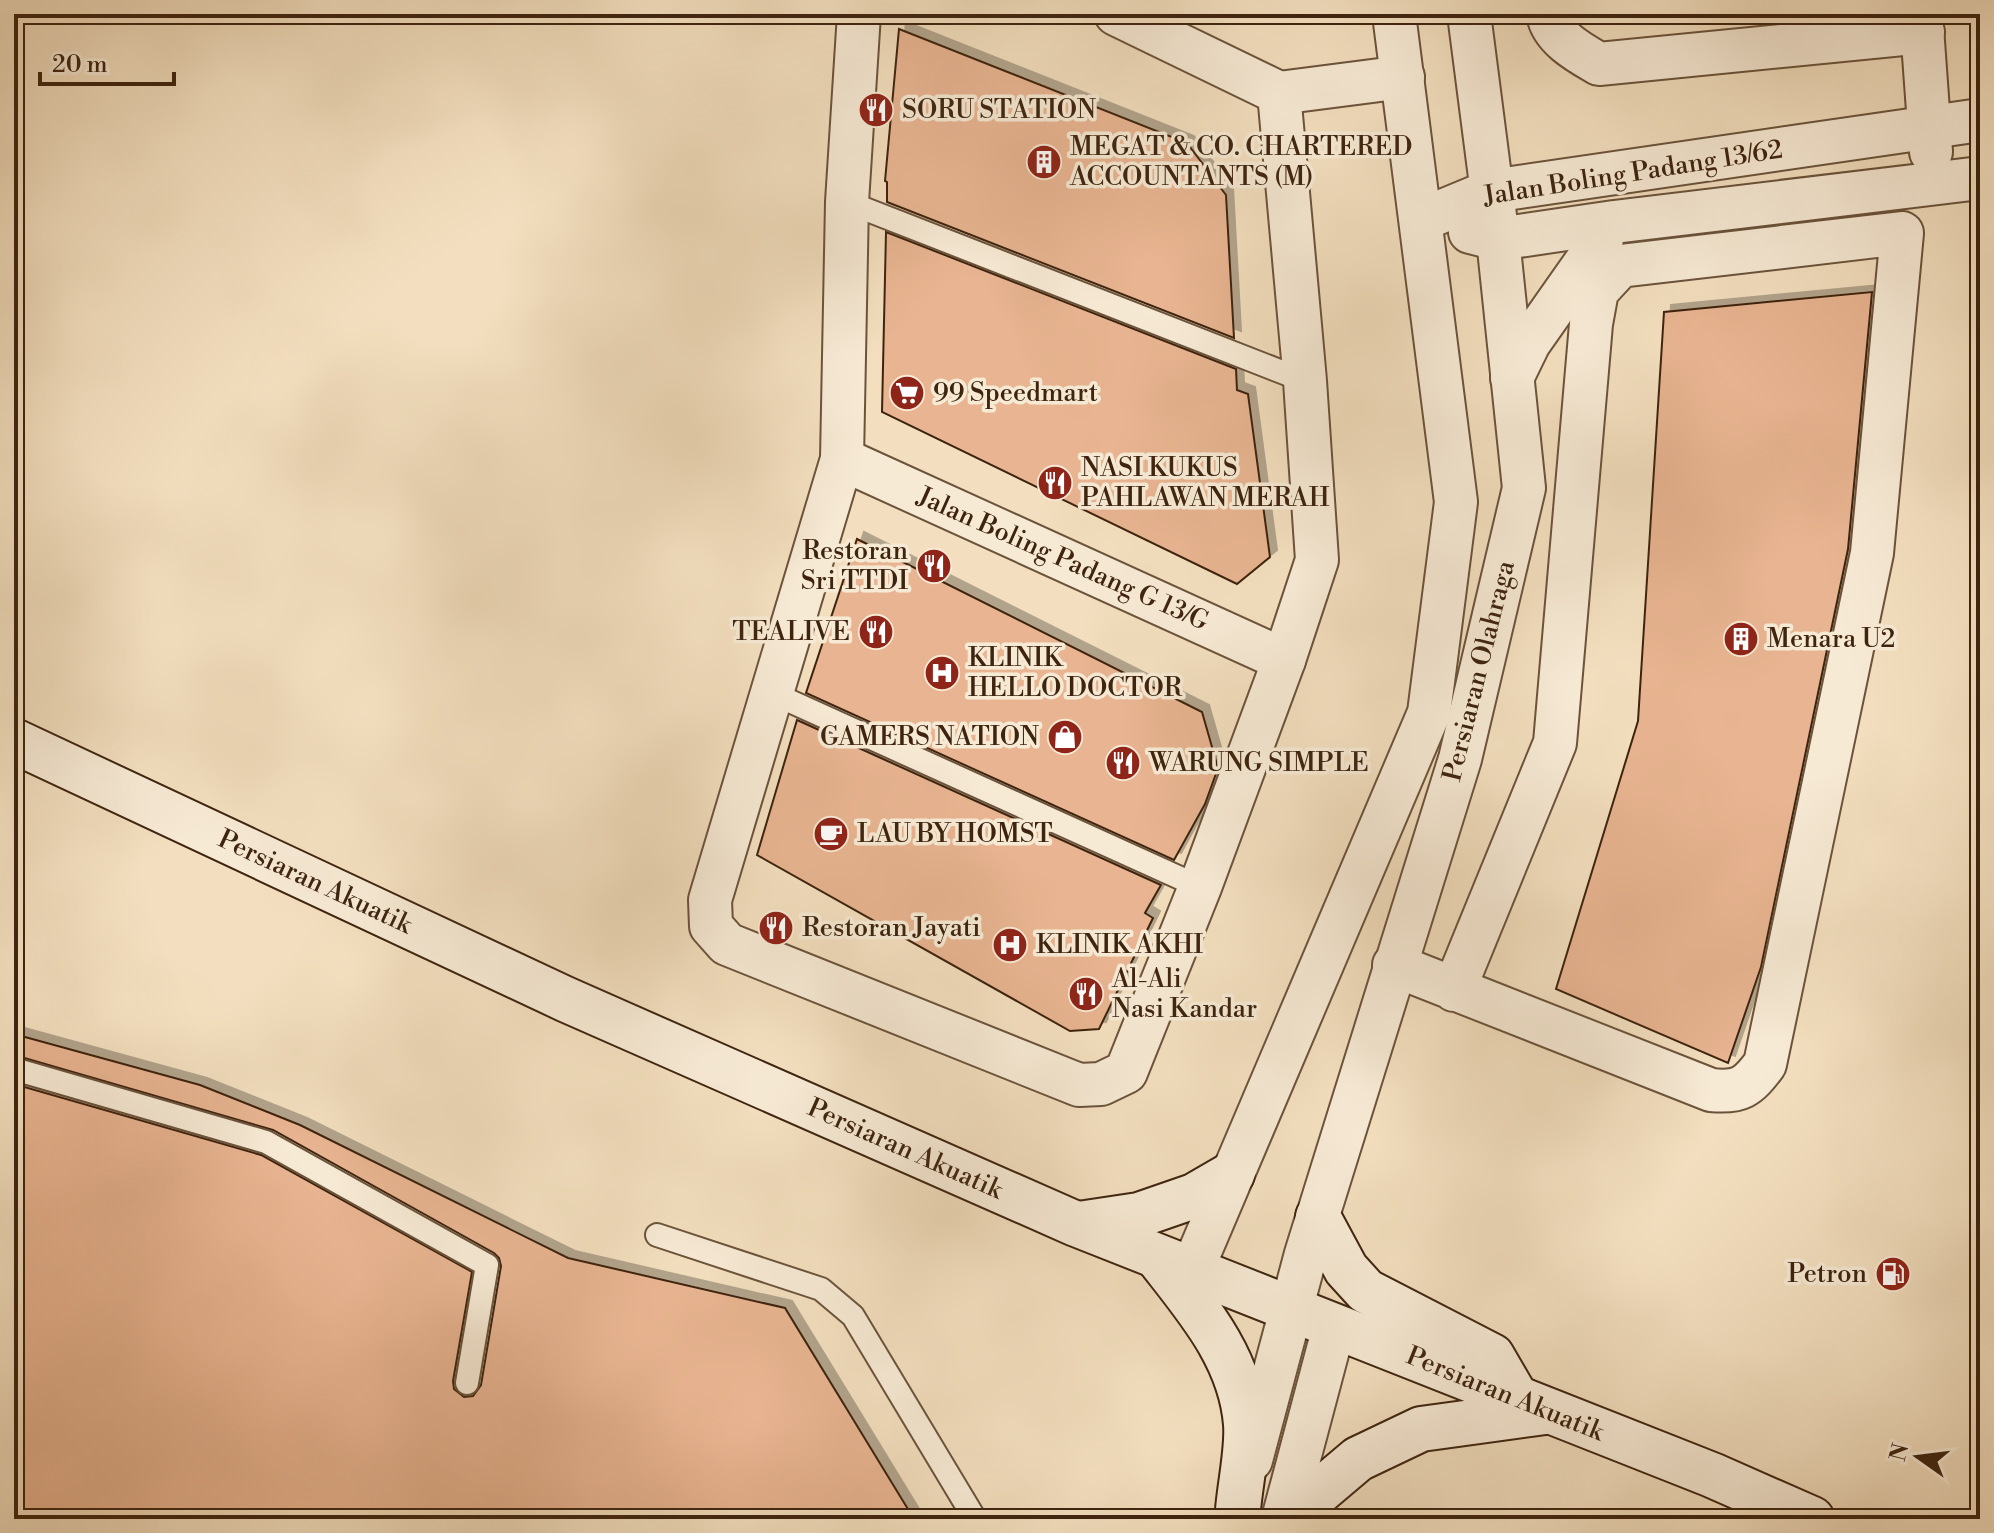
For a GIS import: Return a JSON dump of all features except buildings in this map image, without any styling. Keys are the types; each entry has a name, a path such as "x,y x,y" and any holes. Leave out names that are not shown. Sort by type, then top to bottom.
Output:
{"street":[{"path":"859,14 847,202 842,459 710,900 711,926 727,944 1079,1085 1101,1084 1126,1072 1200,887 1284,660 1317,560 1305,381 1279,93"},
{"path":"1116,14 1279,93 1403,77"},
{"name":"Persiaran Olahraga","path":"1174,1264 1232,1174 1429,713 1456,502 1394,14"},
{"name":"Persiaran Olahraga","path":"1237,1515 1290,1309 1460,759 1524,488 1498,239 1469,14"},
{"path":"1548,14 1548,20 1570,48 1599,64 1922,23 1933,184"},
{"name":"Jalan Boling Padang 13/62","path":"1421,220 1491,191 1980,120"},
{"name":"Jalan Boling Padang 13/62","path":"1421,220 1498,239 1980,178"},
{"path":"1512,378 1529,343 1614,222"},
{"path":"1394,965 1454,990 1711,1090 1729,1092 1750,1085 1765,1064 1872,553 1902,233 1620,266 1597,291 1591,324 1555,743 1454,990"},
{"name":"Jalan Boling Padang G 13/G","path":"842,459 1284,660"},
{"name":"Persiaran Akuatik","path":"14,741 565,999 1076,1224 1712,1475 1812,1519"},
{"path":"1076,1224 1139,1215 1194,1196 1232,1174"},
{"path":"1285,1519 1358,1459 1421,1429 1532,1405 1492,1356 1366,1291 1346,1269 1318,1217"},
{"path":"1174,1264 1234,1372 1246,1425 1237,1515"},
{"path":"1285,1519 1334,1327"}],"lane":[{"path":"847,202 1305,381"},
{"path":"772,693 1200,887"},
{"path":"14,1069 266,1142 487,1265 467,1383"},
{"path":"657,1235 821,1289 853,1316 975,1519"}],"place":[{"name":"SORU STATION","path":"876,110"},
{"name":"MEGAT & CO. CHARTERED ACCOUNTANTS (M)","path":"1044,162"},
{"name":"99 Speedmart","path":"907,393"},
{"name":"NASI KUKUS PAHLAWAN MERAH","path":"1055,483"},
{"name":"Restoran Sri TTDI","path":"934,566"},
{"name":"TEALIVE","path":"876,632"},
{"name":"Menara U2","path":"1741,639"},
{"name":"KLINIK HELLO DOCTOR","path":"942,673"},
{"name":"GAMERS NATION","path":"1065,737"},
{"name":"WARUNG SIMPLE","path":"1123,763"},
{"name":"LAU BY HOMST","path":"831,834"},
{"name":"Restoran Jayati","path":"776,928"},
{"name":"KLINIK AKHI","path":"1010,945"},
{"name":"Al-Ali Nasi Kandar","path":"1086,994"},
{"name":"Petron","path":"1893,1274"}]}
